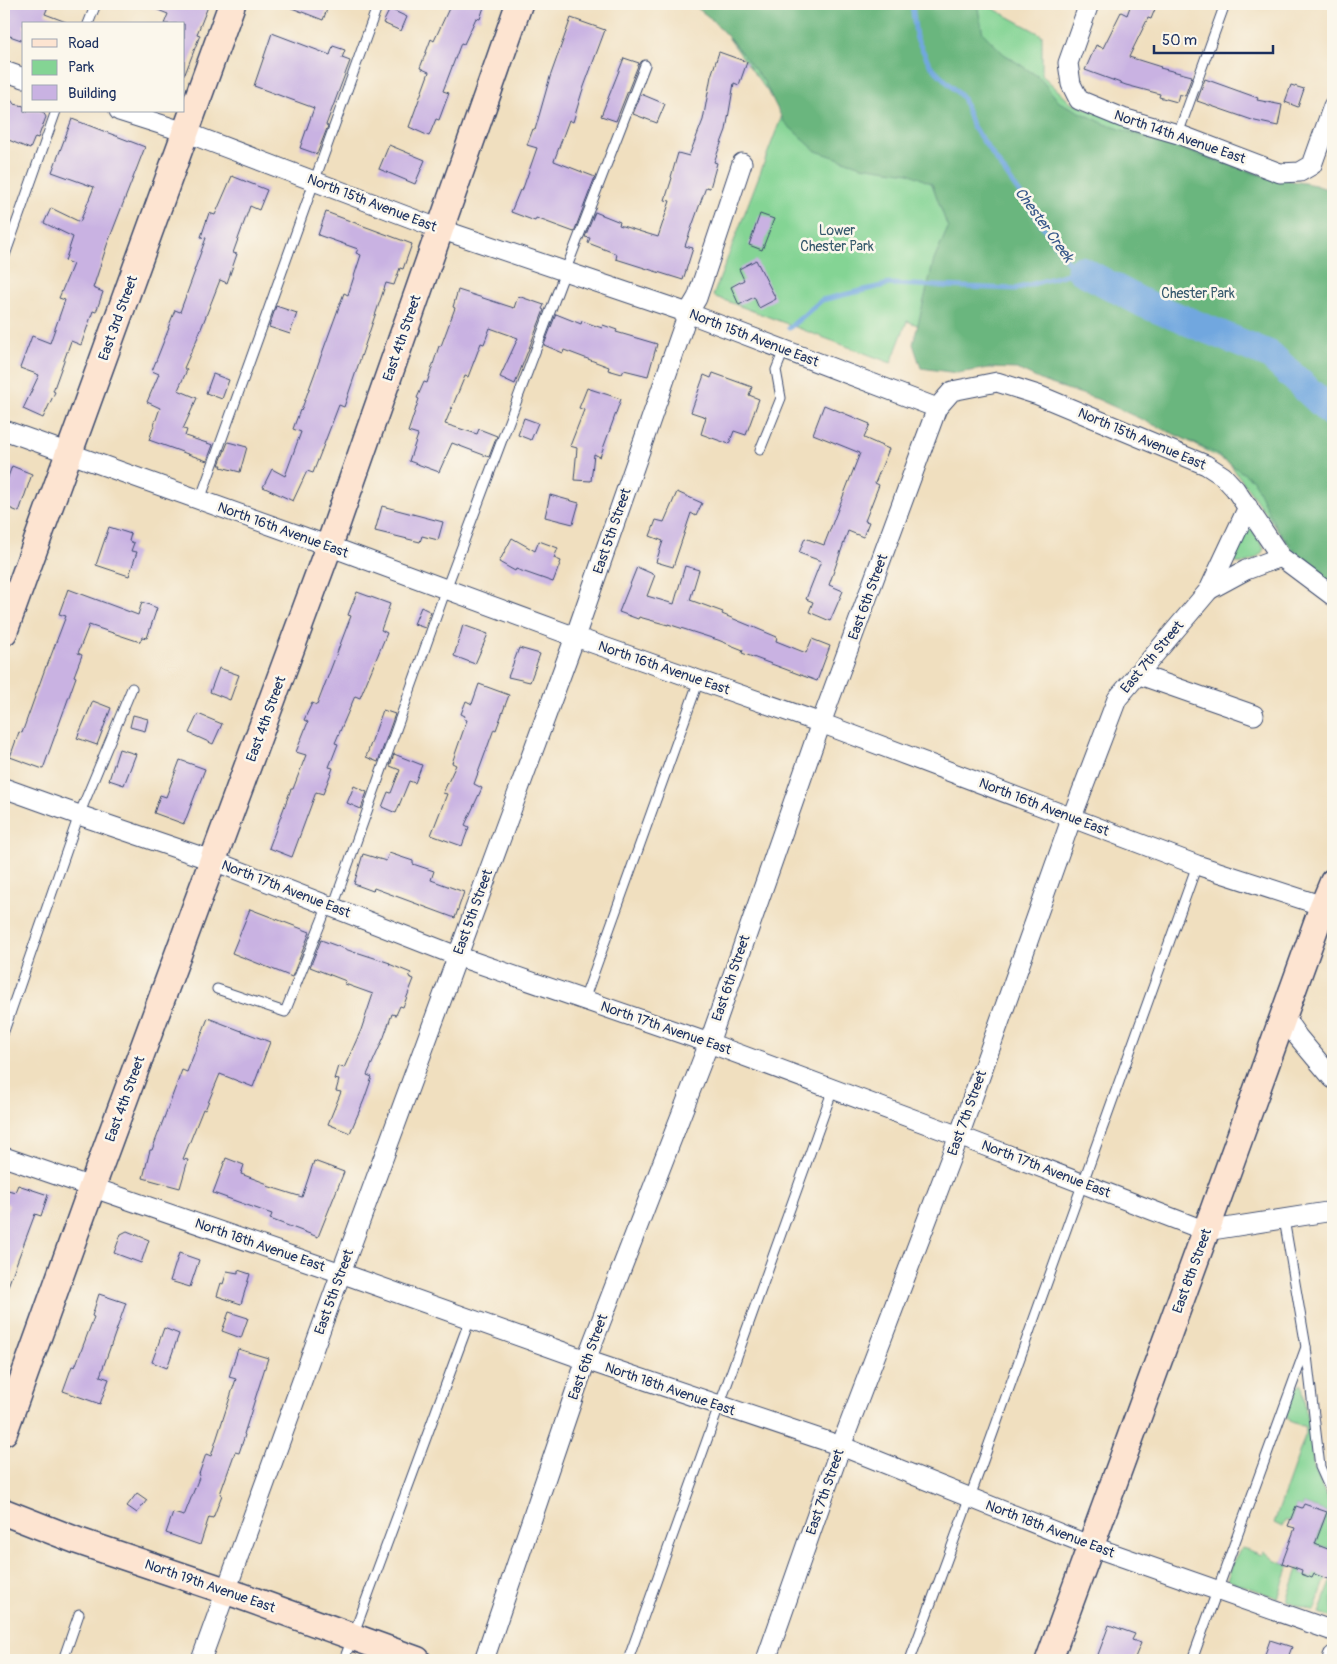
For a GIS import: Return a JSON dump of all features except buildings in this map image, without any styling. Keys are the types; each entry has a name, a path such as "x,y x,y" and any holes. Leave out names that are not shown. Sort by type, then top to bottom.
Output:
{"street":[{"name":"East 3rd Street","path":"4,632 232,4"},
{"name":"East 4th Street","path":"4,1432 92,1187 329,546 519,4"},
{"name":"North 14th Avenue East","path":"1088,4 1068,63 1070,84 1079,100 1123,118 1178,134 1280,173 1300,172 1312,165 1333,106"},
{"path":"4,71 22,77"},
{"name":"North 15th Avenue East","path":"122,112 185,132 440,229 688,313 937,408 952,391 997,382 1038,396 1206,465 1223,476 1248,507 1281,558 1333,596"},
{"name":"East 5th Street","path":"201,1660 575,637 688,313 697,298 742,162"},
{"name":"East 6th Street","path":"484,1660 586,1360 709,1043 821,723 937,408"},
{"name":"North 16th Avenue East","path":"4,430 329,546 575,637 821,723 1197,865 1328,909"},
{"name":"East 7th Street","path":"766,1660 841,1446 959,1136 1072,817 1116,699 1209,590 1248,507"},
{"name":"East 7th Street","path":"1209,590 1246,570 1281,558"},
{"path":"1138,674 1254,716"},
{"name":"North 17th Avenue East","path":"4,788 214,861 457,956 709,1043 1206,1231 1333,1211"},
{"name":"East 8th Street","path":"1049,1660 1284,1017 1328,909 1333,882"},
{"path":"1284,1017 1333,1079"},
{"name":"North 18th Avenue East","path":"4,1157 586,1360 841,1446 1091,1546 1333,1631"},
{"name":"North 19th Avenue East","path":"4,1512 227,1592 349,1649 417,1660"},
{"path":"1332,1660 1333,1656"}],"lane":[{"path":"89,22 96,4"},
{"path":"200,500 378,4"},
{"path":"1178,134 1226,4"},
{"path":"216,989 285,1012 331,906 446,589 645,65"},
{"path":"4,258 56,112"},
{"path":"760,450 781,398 776,370 784,350"},
{"path":"584,1000 699,680"},
{"path":"4,1031 79,815 132,688"},
{"path":"910,1660 1197,865"},
{"path":"628,1660 833,1089"},
{"path":"1284,1219 1306,1347 1320,1467 1333,1496"},
{"path":"349,1649 470,1319"},
{"path":"1192,1660 1306,1347"},
{"path":"63,1660 80,1614"}],"green space":[{"name":"Chester Park","path":"692,4 977,4 983,33 1004,54 1039,77 1059,102 1105,124 1259,175 1315,185 1333,191 1333,585 1310,567 1277,529 1253,480 1213,452 1097,399 1045,382 1017,369 989,368 957,373 921,368 913,344 934,260 948,228 932,184 909,173 861,166 816,151 784,122 763,80 732,41 710,18"},
{"name":"Chester Park","path":"704,4 985,4 1042,35 1042,75 1071,103 1295,187 1333,584 1300,561 1230,464 1125,406 907,321 891,363 713,296 783,113"},
{"path":"1248,527 1251,527 1264,549 1252,560 1236,563 1232,558"},
{"path":"1302,1384 1314,1468 1333,1512 1333,1551 1315,1544 1327,1512 1304,1504 1302,1508 1296,1506 1291,1520 1285,1521 1282,1527 1274,1523 1306,1433 1305,1427 1289,1421 1286,1415 1296,1389"},
{"path":"1243,1548 1262,1555 1264,1551 1276,1561 1289,1566 1278,1598 1227,1580 1235,1558"},
{"path":"1298,1569 1302,1570 1301,1574 1312,1578 1314,1574 1326,1578 1314,1611 1287,1601"},
{"path":"1333,1581 1333,1618 1319,1613"}],"waterway":[{"name":"Chester Creek","path":"912,4 916,37 930,65 963,98 972,125 1069,264 1081,270"},
{"path":"789,328 822,300 890,284 1015,289 1081,270"},
{"name":"Chester Creek","path":"1081,270 1143,303 1270,355 1333,414"}],"park label":[{"name":"Lower Chester Park","path":"837,238"}]}
